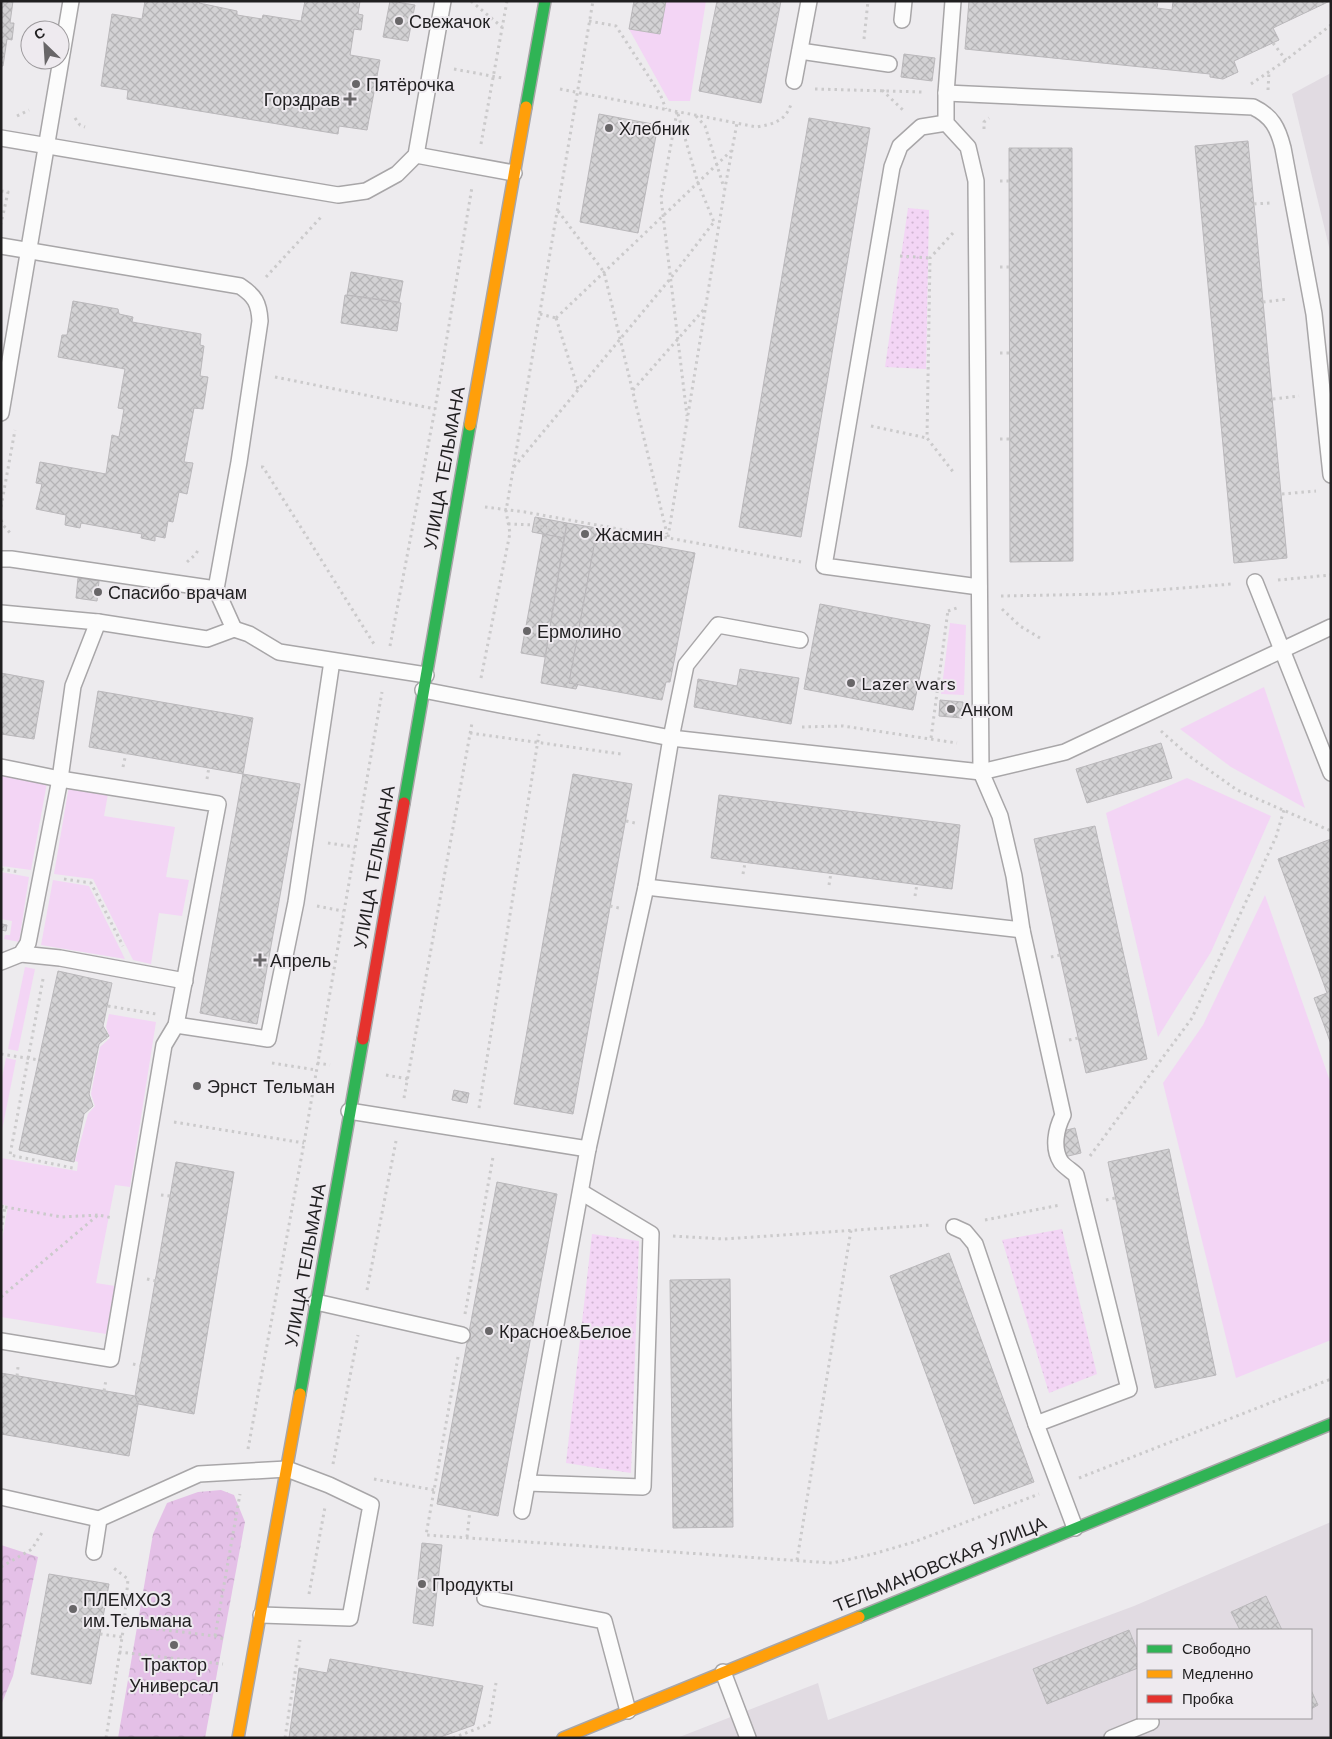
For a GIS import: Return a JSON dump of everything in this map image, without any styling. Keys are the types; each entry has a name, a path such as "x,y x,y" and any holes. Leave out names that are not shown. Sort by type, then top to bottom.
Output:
{"main road":[{"name":"УЛИЦА ТЕЛЬМАНА","path":"238,1738 545,1"},
{"name":"ТЕЛЬМАНОВСКАЯ УЛИЦА","path":"562,1738 1331,1424"}],"lane":[{"path":"1,413 71,1"},
{"path":"1,138 338,196 366,191 397,174 416,155 443,1"},
{"path":"794,85 808,1"},
{"path":"902,20 904,1"},
{"path":"954,1 946,93 946,123 968,146 976,181 978,503 983,594 981,772 1000,816 1014,876 1022,930 1063,1116 1057,1128 1056,1147 1061,1161 1076,1175 1129,1389 1036,1424"},
{"path":"800,51 889,64"},
{"path":"946,93 1188,105 1253,106 1266,113 1279,132 1283,148 1312,305 1331,475"},
{"path":"946,123 921,127 900,146 892,167 824,566 952,583 983,594"},
{"path":"416,155 514,173"},
{"path":"1,246 240,286 251,293 259,308 260,321 239,462 216,588 234,629"},
{"path":"1,560 11,559 216,588"},
{"path":"1255,582 1331,773"},
{"path":"1,613 98,622 207,639 234,629 249,634 279,652 332,661 387,662 424,683 476,700 671,738 981,772 1065,752 1331,627"},
{"path":"21,954 28,943 42,875 60,778 73,686 98,622"},
{"path":"522,1512 588,1149 646,887 671,738 686,665 718,625 800,640"},
{"path":"177,1021 268,1039 296,902 332,661"},
{"path":"1,767 218,804 177,1021 164,1045 111,1359 1,1340"},
{"path":"646,887 1022,930"},
{"path":"1,962 21,954 185,981"},
{"path":"349,1112 588,1149"},
{"path":"527,1483 644,1487 651,1234 581,1192"},
{"path":"959,1229 975,1244 1036,1424 1074,1528"},
{"path":"316,1302 462,1334"},
{"path":"1,1497 99,1519 199,1474 287,1469 329,1485 371,1505 350,1618 261,1615"},
{"path":"94,1552 99,1519"},
{"path":"485,1598 604,1621 628,1711"},
{"path":"723,1672 748,1738"},
{"path":"1112,1738 1152,1722"}],"path":[{"path":"471,1 503,27"},
{"path":"215,1636 304,1143 387,662 435,409 507,1"},
{"path":"284,1738 304,1617 401,1119 476,700 510,533 506,511 593,1"},
{"path":"590,21 616,26 660,94 666,110"},
{"path":"1273,43 1286,60 1331,25"},
{"path":"432,65 510,80"},
{"path":"555,88 757,127 777,124 789,112 794,85 946,93"},
{"path":"882,90 921,127"},
{"path":"73,112 80,125 86,128"},
{"path":"677,112 698,183 714,222 720,224"},
{"path":"677,112 661,198 688,420"},
{"path":"696,115 705,126 716,166 725,188"},
{"path":"968,146 984,146 984,122 989,118"},
{"path":"668,537 737,123"},
{"path":"556,318 732,150"},
{"path":"1,191 8,192 1,225"},
{"path":"251,293 318,222 338,196"},
{"path":"927,438 930,258 976,206"},
{"path":"558,211 604,272 668,537"},
{"path":"513,467 670,279 714,222"},
{"path":"901,256 930,258"},
{"path":"632,391 707,305"},
{"path":"540,314 556,318"},
{"path":"556,318 578,388"},
{"path":"252,373 435,409"},
{"path":"875,426 927,438 978,503"},
{"path":"239,462 263,467 387,662"},
{"path":"1282,494 1321,491"},
{"path":"456,502 506,511 525,512 824,566"},
{"path":"1,520 2,525 16,538"},
{"path":"508,524 534,525 565,530"},
{"path":"184,563 196,554 199,548"},
{"path":"948,611 983,594 1107,594 1331,575"},
{"path":"931,738 952,583"},
{"path":"983,594 1020,626 1040,638"},
{"path":"481,678 490,680"},
{"path":"475,1131 542,713"},
{"path":"801,727 843,726 956,742 981,772"},
{"path":"1155,726 1189,756 1237,790 1331,831"},
{"path":"1076,1175 1192,1018 1276,837 1284,810"},
{"path":"306,840 355,847"},
{"path":"1,868 91,883 136,972"},
{"path":"48,957 10,1155 73,1168"},
{"path":"108,1006 177,1021"},
{"path":"1,1054 39,1060"},
{"path":"380,1074 408,1079"},
{"path":"152,1118 304,1143"},
{"path":"498,1135 426,1535 832,1563 914,1542 1331,1379"},
{"path":"651,1234 724,1239 940,1224 959,1229 976,1222 1082,1200"},
{"path":"1,1231 3,1206 62,1216 98,1215 134,1221"},
{"path":"1,1297 98,1215"},
{"path":"797,1560 850,1230"},
{"path":"369,1478 434,1490"},
{"path":"1,1567 32,1549 56,1509"},
{"path":"467,1538 470,1510"},
{"path":"94,1552 128,1579 124,1625 106,1738"},
{"path":"124,1625 215,1636 228,1640 226,1648"},
{"path":"100,1634 122,1637"},
{"path":"119,1652 222,1665 224,1656"},
{"path":"453,1738 489,1724 496,1682"}],"shaded area":[{"path":"666,1 706,1 690,101 669,101 629,29 660,34"},
{"path":"1331,73 1331,255 1292,94"},
{"path":"908,208 929,210 926,369 885,367"},
{"path":"950,623 966,625 964,695 941,694"},
{"path":"1264,687 1305,808 1231,767 1180,729"},
{"path":"1,775 47,783 31,870 1,866"},
{"path":"1187,778 1271,816 1211,952 1158,1037 1106,813"},
{"path":"69,786 108,794 104,816 175,827 166,877 189,880 182,916 159,913 151,964 133,960 93,879 54,874"},
{"path":"1,872 29,877 19,942 4,939 5,935 10,935 12,921 1,919"},
{"path":"53,880 89,886 125,959 41,945"},
{"path":"1265,895 1331,1084 1331,1340 1236,1378 1163,1083 1203,1025"},
{"path":"25,967 35,969 18,1051 8,1049"},
{"path":"109,1014 156,1022 130,1187 115,1185 96,1283 115,1286 106,1334 1,1317 1,1245 8,1206 1,1204 1,1158 77,1171 78,1162 75,1161 88,1114 95,1106 91,1094 100,1047 110,1038 106,1027"},
{"path":"6,1058 16,1060 1,1135 1,1082"},
{"path":"1062,1229 1097,1374 1049,1393 1002,1240"},
{"path":"592,1234 639,1241 631,1473 566,1463"},
{"path":"1331,1522 1331,1738 677,1738 818,1683 828,1720 1134,1606"}],"green space":[{"path":"221,1490 234,1495 245,1522 205,1738 118,1738 153,1534 167,1503 198,1492"},
{"path":"1,1545 38,1557 13,1676 1,1705"}],"building":[{"path":"1,1 13,1 10,23 14,23 12,40 7,39 3,66 1,66"},
{"path":"145,1 199,1 199,3 237,11 237,15 262,19 263,15 301,21 305,1 360,1 358,14 363,15 361,30 354,29 350,55 380,60 367,130 339,126 338,134 127,99 128,90 101,86 112,14 142,19"},
{"name":"Свежачок","path":"390,1 415,5 408,41 383,37"},
{"path":"634,1 666,1 660,34 629,29"},
{"path":"717,1 781,1 761,103 699,91"},
{"path":"969,1 1158,1 1157,8 1172,10 1173,1 1206,3 1210,1 1330,1 1273,28 1279,40 1234,61 1238,72 1223,79 1210,77 1210,74 965,49"},
{"path":"904,54 935,58 932,81 901,77"},
{"path":"599,114 658,125 638,233 580,222"},
{"path":"809,118 870,128 801,537 739,527"},
{"path":"1248,141 1287,558 1234,563 1195,146"},
{"path":"1009,148 1072,148 1073,561 1010,562"},
{"path":"351,272 403,281 399,302 347,295"},
{"path":"345,295 401,303 397,331 341,323"},
{"path":"73,301 118,309 119,314 133,317 132,322 201,334 200,345 204,346 200,376 208,377 203,409 194,408 184,462 193,463 187,494 179,492 173,522 168,521 165,538 155,536 155,541 141,538 142,534 81,523 80,528 65,525 66,515 36,509 42,484 36,483 40,462 106,474 112,435 119,437 124,409 118,408 125,369 58,357 62,335 67,335"},
{"path":"535,517 567,523 564,538 532,532"},
{"path":"567,523 603,529 607,537 596,535 569,683 578,684 576,689 541,683"},
{"path":"543,534 564,538 545,657 521,653"},
{"path":"596,535 695,553 670,682 666,682 662,700 569,683"},
{"path":"78,578 99,581 97,601 76,598"},
{"path":"820,604 930,625 913,710 804,689"},
{"path":"740,669 799,678 791,724 694,707 698,679 737,686"},
{"path":"1,673 44,681 34,739 1,734"},
{"path":"98,691 253,718 243,774 89,747"},
{"name":"Анком","path":"940,700 963,702 962,718 939,716"},
{"path":"1161,743 1172,778 1087,803 1076,769"},
{"path":"243,774 300,784 257,1024 200,1013"},
{"path":"573,774 632,784 573,1114 514,1104"},
{"path":"719,795 960,825 952,889 711,858"},
{"path":"1095,826 1147,1059 1086,1073 1034,839"},
{"path":"1331,839 1331,1044 1314,998 1327,993 1278,859"},
{"path":"2,924 7,925 6,931 1,930"},
{"path":"58,971 112,983 103,1026 109,1036 99,1044 89,1094 93,1106 84,1114 74,1162 19,1150"},
{"path":"454,1090 469,1093 467,1103 452,1100"},
{"path":"1075,1128 1081,1153 1064,1157 1058,1132"},
{"path":"1169,1149 1216,1375 1155,1388 1108,1162"},
{"path":"176,1162 234,1172 194,1414 138,1404 135,1396"},
{"path":"497,1182 557,1194 498,1516 437,1504"},
{"path":"949,1253 1034,1482 974,1504 890,1276"},
{"path":"730,1279 733,1527 673,1528 670,1280"},
{"path":"1,1373 135,1396 138,1404 129,1456 1,1434"},
{"path":"422,1543 442,1545 433,1626 413,1623"},
{"name":"ПЛЕМХОЗ им.Тельмана","path":"49,1574 109,1584 91,1684 31,1674"},
{"path":"1266,1596 1282,1629 1240,1629 1231,1612"},
{"path":"1129,1630 1137,1650 1137,1668 1047,1704 1033,1669"},
{"path":"330,1659 483,1686 474,1725 438,1738 289,1738 299,1668 327,1673"},
{"path":"1312,1692 1318,1705 1312,1708"}],"traffic: fast":[{"path":"526,107 545,1"},
{"path":"404,803 470,425"},
{"path":"300,1394 363,1039"},
{"path":"859,1617 1331,1424"}],"traffic: slow":[{"path":"470,425 526,107"},
{"path":"238,1738 300,1394"},
{"path":"563,1738 859,1617"}],"traffic: jam":[{"path":"363,1039 404,803"}],"place":[{"name":"Свежачок","path":"399,21"},
{"name":"Пятёрочка","path":"356,84"},
{"name":"Горздрав","path":"350,99"},
{"name":"Хлебник","path":"609,128"},
{"name":"Жасмин","path":"585,534"},
{"name":"Спасибо врачам","path":"98,592"},
{"name":"Ермолино","path":"527,631"},
{"name":"Lazer wars","path":"851,683"},
{"name":"Анком","path":"951,709"},
{"name":"Апрель","path":"260,960"},
{"name":"Эрнст Тельман","path":"197,1086"},
{"name":"Красное&Белое","path":"489,1331"},
{"name":"Продукты","path":"422,1584"},
{"name":"ПЛЕМХОЗ им.Тельмана","path":"73,1609"},
{"name":"Трактор Универсал","path":"174,1645"}]}
